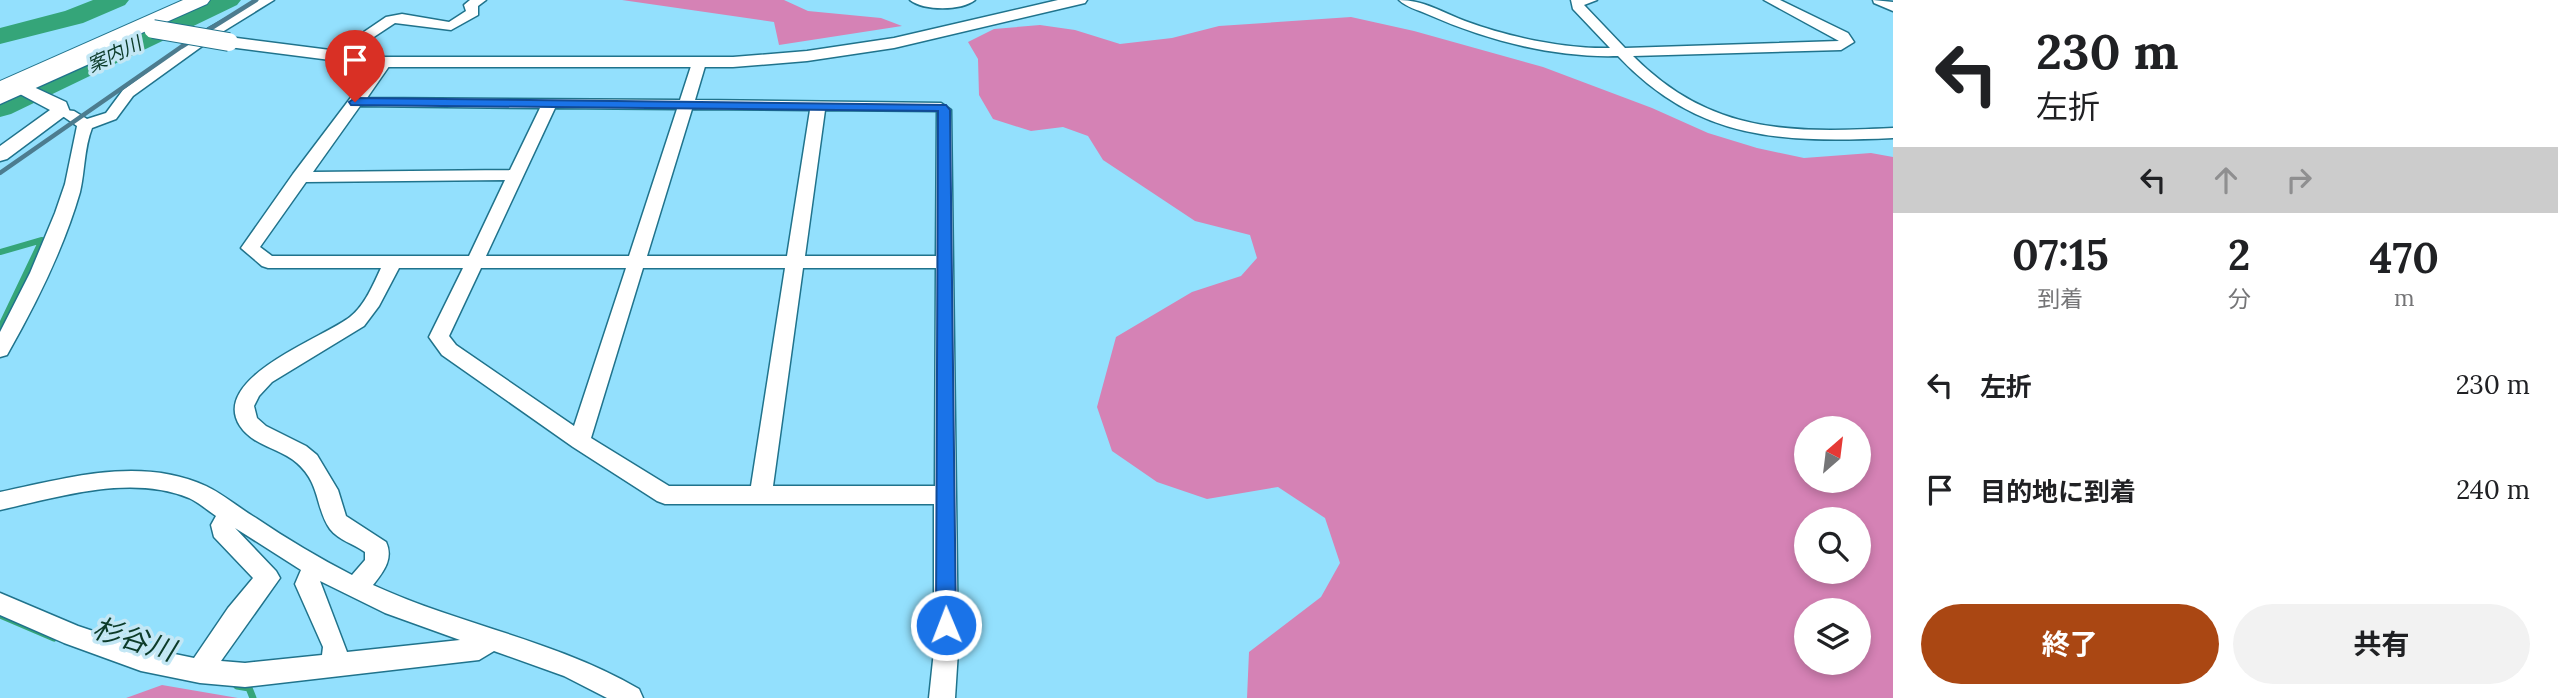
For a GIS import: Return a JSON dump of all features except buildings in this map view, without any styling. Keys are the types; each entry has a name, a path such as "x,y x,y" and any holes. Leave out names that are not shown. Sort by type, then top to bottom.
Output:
{"main road":[{"path":"0,89 112,40 148,28 200,0"}],"street":[{"path":"0,350 19,315 71,192 78,136 85,125 111,116 128,93 214,31 268,0"},
{"path":"334,57 394,19 455,25 473,12 471,5 480,0"},
{"path":"916,0 938,5 969,0"},
{"path":"148,28 229,42 384,62 699,63 807,56 868,47 1045,3 1079,0"},
{"path":"1405,0 1463,25 1577,51 1624,53 1842,46 1847,42 1843,36 1770,0"},
{"path":"1591,0 1577,1 1660,89 1700,111 1745,127 1800,135 1893,134"},
{"path":"1879,0 1893,7"},
{"path":"0,100 31,92 113,48 118,44 112,40"},
{"path":"384,62 250,248 268,262 944,262"},
{"path":"580,441 699,63"},
{"path":"31,92 59,106 60,112"},
{"path":"355,102 935,106 944,110 946,651 942,698"},
{"path":"550,103 439,337 449,350 580,441 665,495 944,495"},
{"path":"761,495 818,105"},
{"path":"0,155 60,112 69,114 85,125"},
{"path":"299,177 516,174"},
{"path":"356,589 376,564 378,549 338,522 325,485 312,465 303,455 253,428 243,413 244,403 250,392 270,372 359,320 393,262"},
{"path":"0,501 85,484 139,480 183,486 356,589 393,606 572,664 630,698"},
{"path":"200,670 237,616 268,578 222,530 222,525 232,514"},
{"path":"315,565 307,584 335,647 334,665"},
{"path":"0,604 73,635 141,659 245,675 479,649 490,638"}],"shaded area":[{"path":"622,0 784,0 808,11 881,18 902,26 779,45 774,22"},
{"path":"1351,17 1414,31 1543,67 1652,108 1708,133 1757,148 1804,158 1871,153 1893,157 1893,698 1247,698 1249,652 1321,597 1340,563 1325,518 1278,487 1207,499 1157,482 1112,451 1097,407 1116,337 1192,292 1241,276 1257,258 1250,235 1195,221 1103,160 1088,136 1063,127 1031,131 993,119 979,95 978,59 968,42 994,29 1040,25 1075,30 1120,44 1172,38 1219,26"},
{"path":"162,685 238,698 126,698"}],"waterway":[{"path":"0,36 74,17 116,0"},
{"name":"案内川","path":"0,108 228,0"},
{"name":"杉谷川","path":"0,252 42,240 0,328"},
{"name":"杉谷川","path":"0,615 54,638"},
{"name":"杉谷川","path":"237,686 249,688 253,698"}],"railway":[{"path":"0,173 181,47 256,0"}],"route":[{"path":"355,102 942,107 946,625"}]}
